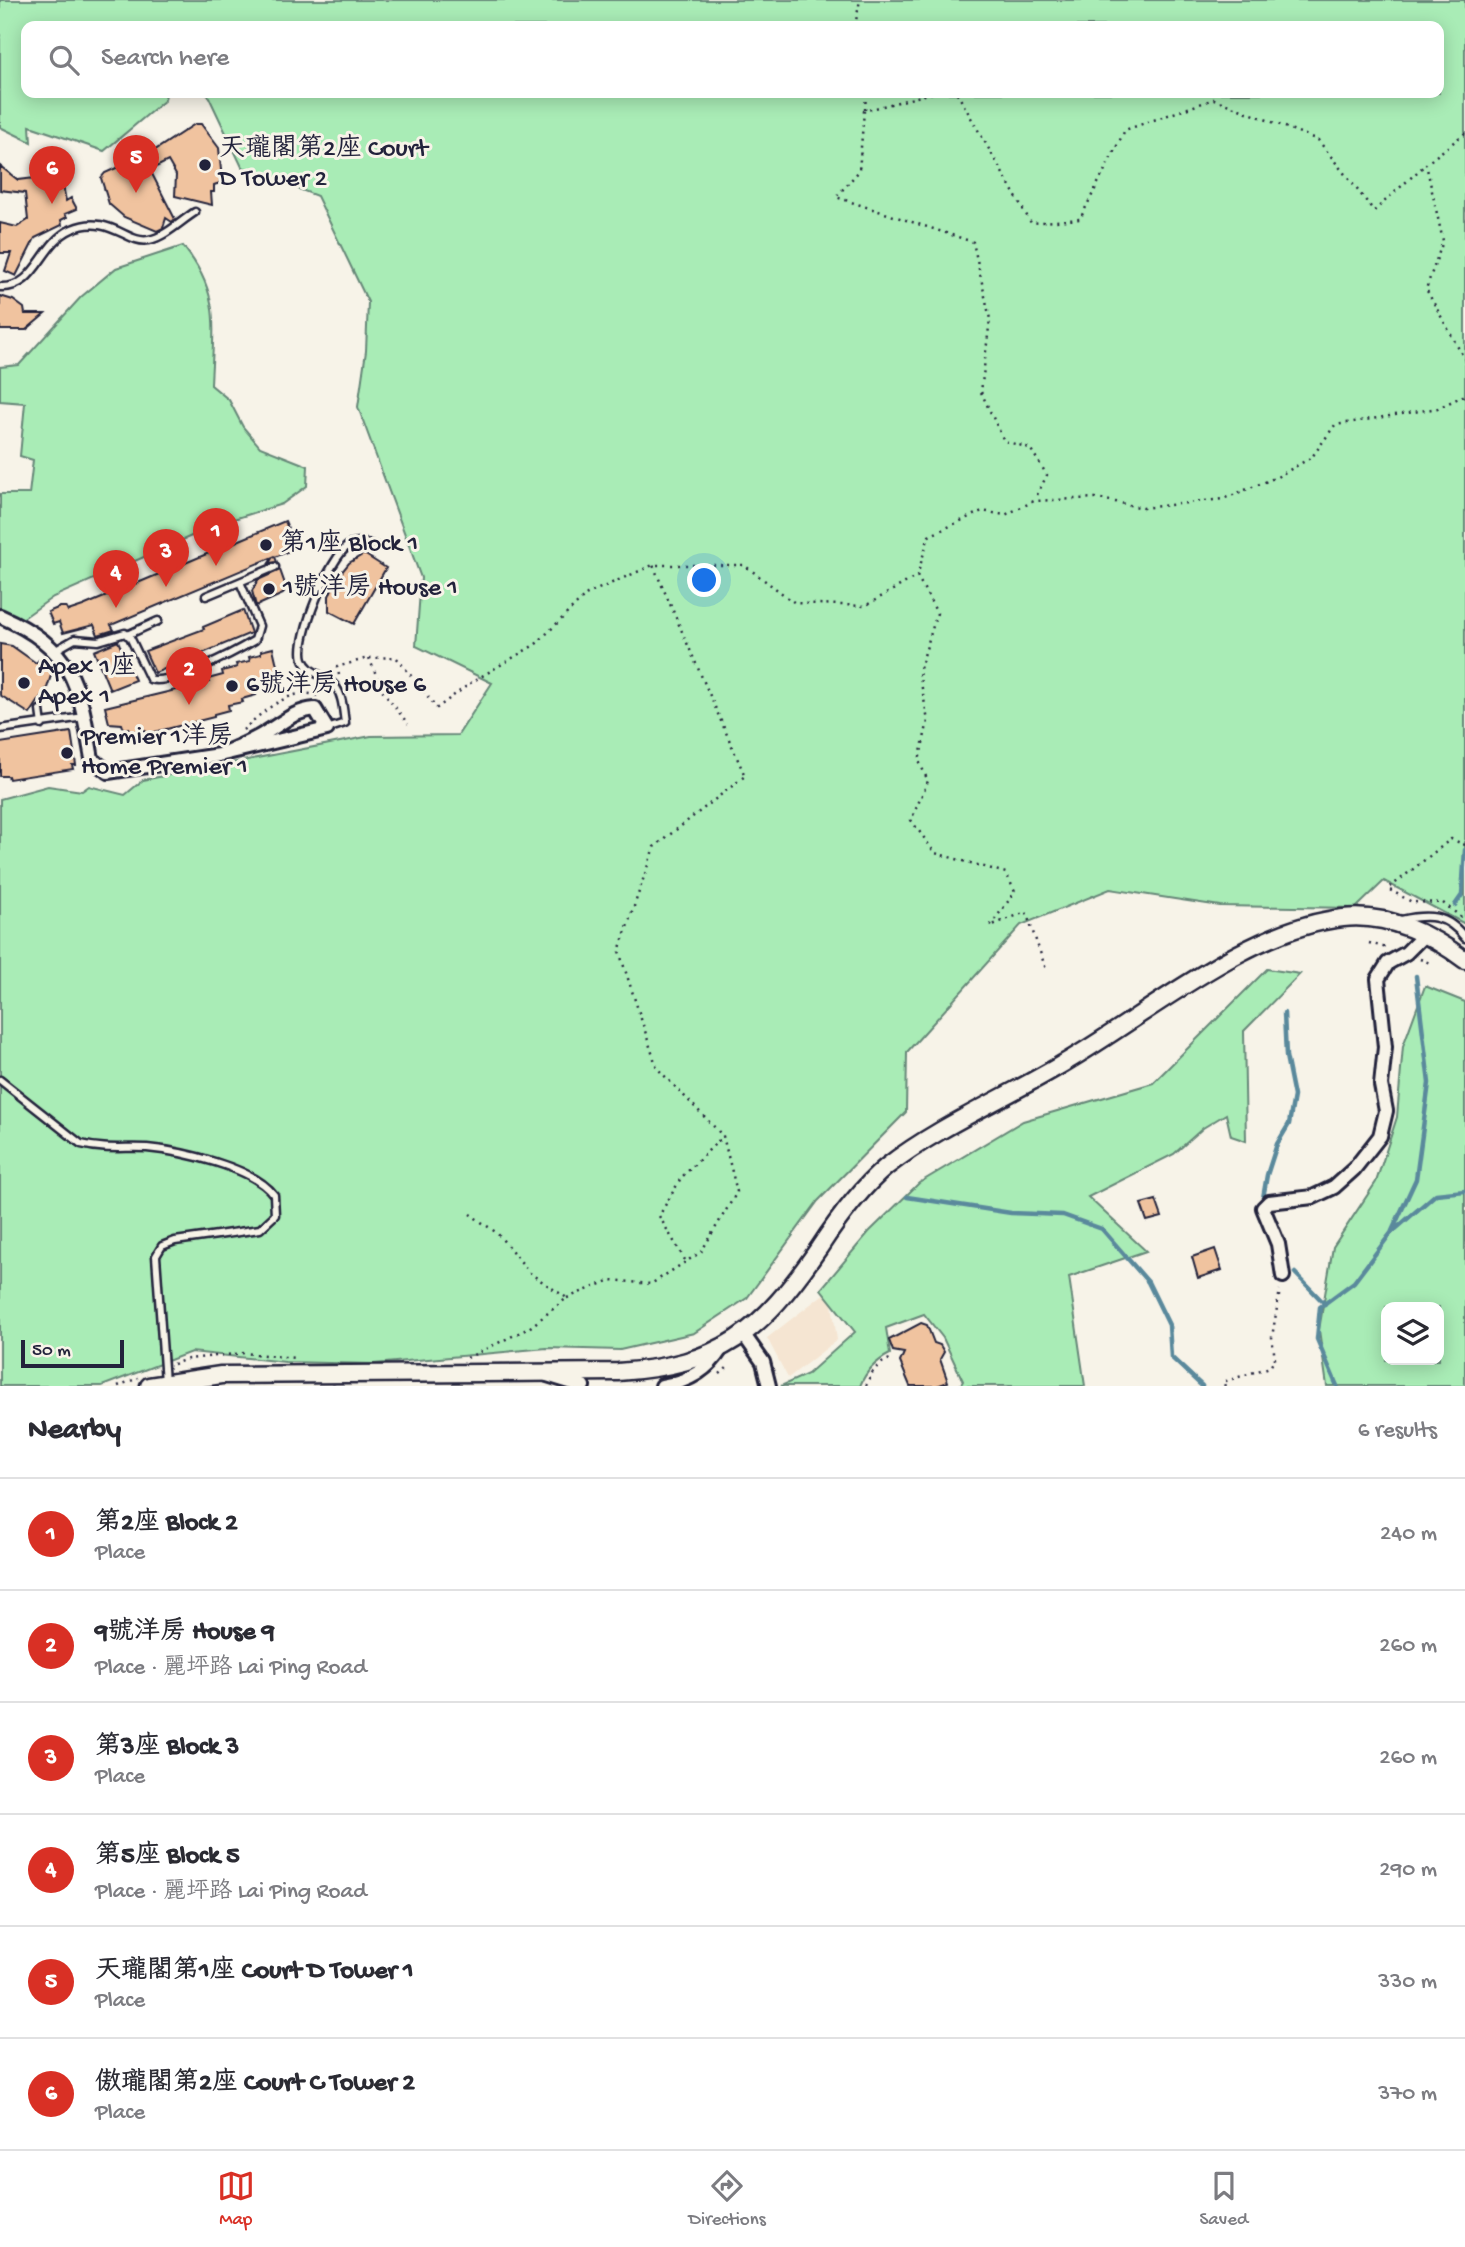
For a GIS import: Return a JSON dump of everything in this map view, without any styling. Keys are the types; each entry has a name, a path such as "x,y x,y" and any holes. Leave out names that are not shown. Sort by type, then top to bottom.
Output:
{"main road":[{"path":"159,1378 189,1382 433,1371 541,1373 653,1369 696,1359 721,1349 744,1335 778,1303 851,1202 886,1168 905,1154 1083,1052 1261,941 1316,922 1345,917 1392,922 1425,934 1463,960"}],"street":[{"path":"0,616 26,628 54,651 75,681 80,718 92,760 108,772 219,755 327,729 315,709 303,710 288,716 266,733 219,755"},
{"path":"1283,1276 1278,1244 1263,1208 1269,1202 1313,1197 1334,1187 1354,1169 1380,1136 1385,1119 1381,1078 1385,1047 1378,979 1388,963 1406,953 1425,934"},
{"path":"744,1335 763,1362 769,1386"},
{"path":"662,1386 695,1374 712,1363 721,1349"},
{"path":"541,1373 580,1386"}],"lane":[{"path":"0,286 10,287 28,278 48,246 74,228 104,225 137,240 148,241 195,212"},
{"path":"327,729 345,723 342,701 336,687 308,668 303,660 303,636 336,560 349,545 361,542 375,546"},
{"path":"206,596 275,567"},
{"path":"54,651 75,639 98,641 119,632 127,635 147,676 153,681 173,678 256,640 259,631 240,582"},
{"path":"127,635 158,621"},
{"path":"40,710 43,725"},
{"path":"0,729 80,718"},
{"path":"1392,922 1436,915 1451,924 1465,938"},
{"path":"0,1080 81,1144 97,1148 157,1149 200,1158 235,1170 264,1185 274,1195 275,1215 260,1229 175,1241 162,1246 154,1266 159,1378"}],"path":[{"path":"856,21 860,0"},
{"path":"865,98 859,171 836,197 973,242 990,319 981,392 1004,441 1030,448 1047,475 1034,501"},
{"path":"864,111 913,98"},
{"path":"960,98 1031,223 1080,219 1125,130 1214,99 1318,140 1374,211 1465,133"},
{"path":"1426,164 1443,242 1426,289 1465,360"},
{"path":"337,667 368,658 396,657 437,708 472,682 536,644 587,594 653,565 744,565 795,603 865,606 917,576 929,536 982,511 1004,514 1034,501 1097,498 1143,508 1223,499 1277,477 1312,457 1335,425 1438,408 1465,395"},
{"path":"477,1359 464,1359 528,1328 567,1298 611,1280 651,1284 701,1252 737,1192 723,1136 656,1068 619,951 654,847 745,776 653,565"},
{"path":"917,576 937,613 919,672 928,721 919,761 928,781 911,820 935,853 1006,873 1015,892 990,926 1026,912 1039,941 1047,972"},
{"path":"368,658 383,691 408,724"},
{"path":"236,736 266,710 304,691 324,700"},
{"path":"1465,845 1451,839 1388,889 1412,902 1443,903 1465,920"},
{"path":"685,1260 659,1216 681,1178 723,1136"},
{"path":"470,1214 497,1233 531,1274 567,1298"},
{"path":"1226,1386 1223,1382 1270,1367 1275,1359 1272,1337 1283,1276"},
{"path":"118,1386 159,1378 188,1359 244,1353 306,1358"},
{"path":"866,1386 879,1363 890,1359"}],"shaded area":[{"path":"830,1289 837,1340 788,1378 767,1338"}],"green space":[{"path":"0,0 1465,0 1465,924 1384,881 1356,908 1220,906 1110,889 1021,925 907,1052 906,1112 818,1201 747,1298 694,1333 620,1350 547,1348 374,1364 285,1362 191,1352 102,1386 0,1386 0,799 48,786 82,791 89,786 125,795 143,780 371,736 458,735 492,683 416,646 421,578 358,407 366,351 368,302 317,196 242,167 209,98 1444,98 1444,21 21,21 21,98 165,100 104,151 30,126 31,142 0,127"},
{"path":"183,246 195,263 210,296 213,328 211,385 229,400 243,427 260,447 308,466 307,486 282,504 221,523 53,597 22,619 0,612 0,494 29,494 33,460 20,456 25,403 0,401 0,367 19,365 81,297 116,268"},
{"path":"1267,969 1300,974 1244,1031 1246,1141 1231,1136 1226,1114 1203,1128 1174,1154 1088,1197 1146,1251 1069,1277 1085,1386 960,1386 963,1381 943,1338 924,1314 886,1328 890,1354 872,1367 860,1386 781,1386 808,1374 855,1332 821,1289 869,1232 919,1183 1023,1121 1153,1083"},
{"path":"1425,986 1465,1002 1465,1386 1327,1386 1319,1330 1333,1247 1376,1182 1397,1117 1403,1046"}],"building":[{"path":"195,124 201,124 219,148 220,183 214,185 214,192 211,192 212,205 175,196 176,175 168,161 150,170 175,219 172,222 166,218 163,228 157,231 124,217 109,204 101,178 105,173 152,152"},
{"path":"0,166 18,180 61,175 66,201 71,198 77,209 65,214 67,217 61,220 62,225 35,238 16,276 5,271 11,253 0,253 0,223 17,227 28,220 25,193 0,190"},
{"path":"0,296 13,300 24,308 25,314 45,314 26,330 0,330"},
{"path":"285,521 296,548 275,557 277,562 269,563 273,557 111,625 114,630 98,635 94,625 63,633 59,622 53,624 48,612 60,607 66,607 68,611 83,606"},
{"path":"364,554 386,568 354,624 329,611 329,596 336,579 349,563"},
{"name":"1號洋房 House 1","path":"280,570 286,587 283,594 256,606 252,591 258,580"},
{"path":"243,610 251,633 155,673 145,651 204,629 203,627"},
{"path":"118,641 135,680 110,690 94,651"},
{"name":"Apex 1座 Apex 1","path":"0,644 12,646 36,663 39,660 53,669 47,688 30,714 0,695"},
{"path":"273,648 280,678 275,679 276,683 255,692 256,695 242,699 243,702 228,705 229,710 214,714 214,717 147,734 145,730 130,732 129,728 124,730 122,724 109,723 105,707 209,682 208,679 223,675 222,671 237,667 236,664 250,661 249,657"},
{"path":"71,732 76,765 72,765 73,769 9,779 8,776 0,776 0,743"},
{"path":"1156,1200 1162,1217 1147,1221 1141,1204"},
{"path":"1215,1249 1222,1270 1198,1278 1192,1257"},
{"path":"921,1323 927,1325 934,1343 940,1345 944,1352 940,1359 948,1382 937,1386 910,1386 900,1362 904,1353 893,1351 889,1340"}],"waterway":[{"path":"1455,905 1462,895 1465,850"},
{"path":"1392,1231 1416,1179 1429,1083 1416,976"},
{"path":"1262,1204 1267,1175 1277,1144 1289,1124 1294,1096 1286,1056 1284,1013"},
{"path":"1337,1386 1317,1339 1320,1307 1354,1282 1391,1233 1436,1194 1465,1191"},
{"path":"907,1197 1011,1213 1063,1215 1102,1229 1148,1282 1169,1325 1171,1357 1202,1386"},
{"path":"1295,1273 1325,1304"}],"place":[{"name":"天瓏閣第2座 Court D Tower 2","path":"205,165"},
{"name":"天瓏閣第1座 Court D Tower 1","path":"136,193"},
{"name":"傲瓏閣第2座 Court C Tower 2","path":"52,204"},
{"name":"第1座 Block 1","path":"266,545"},
{"name":"第2座 Block 2","path":"216,566"},
{"name":"第3座 Block 3","path":"166,587"},
{"name":"1號洋房 House 1","path":"269,589"},
{"name":"第5座 Block 5","path":"116,608"},
{"name":"Apex 1座 Apex 1","path":"24,683"},
{"name":"6號洋房 House 6","path":"232,686"},
{"name":"9號洋房 House 9","path":"189,705"},
{"name":"Premier 1洋房 Home Premier 1","path":"67,753"}]}
